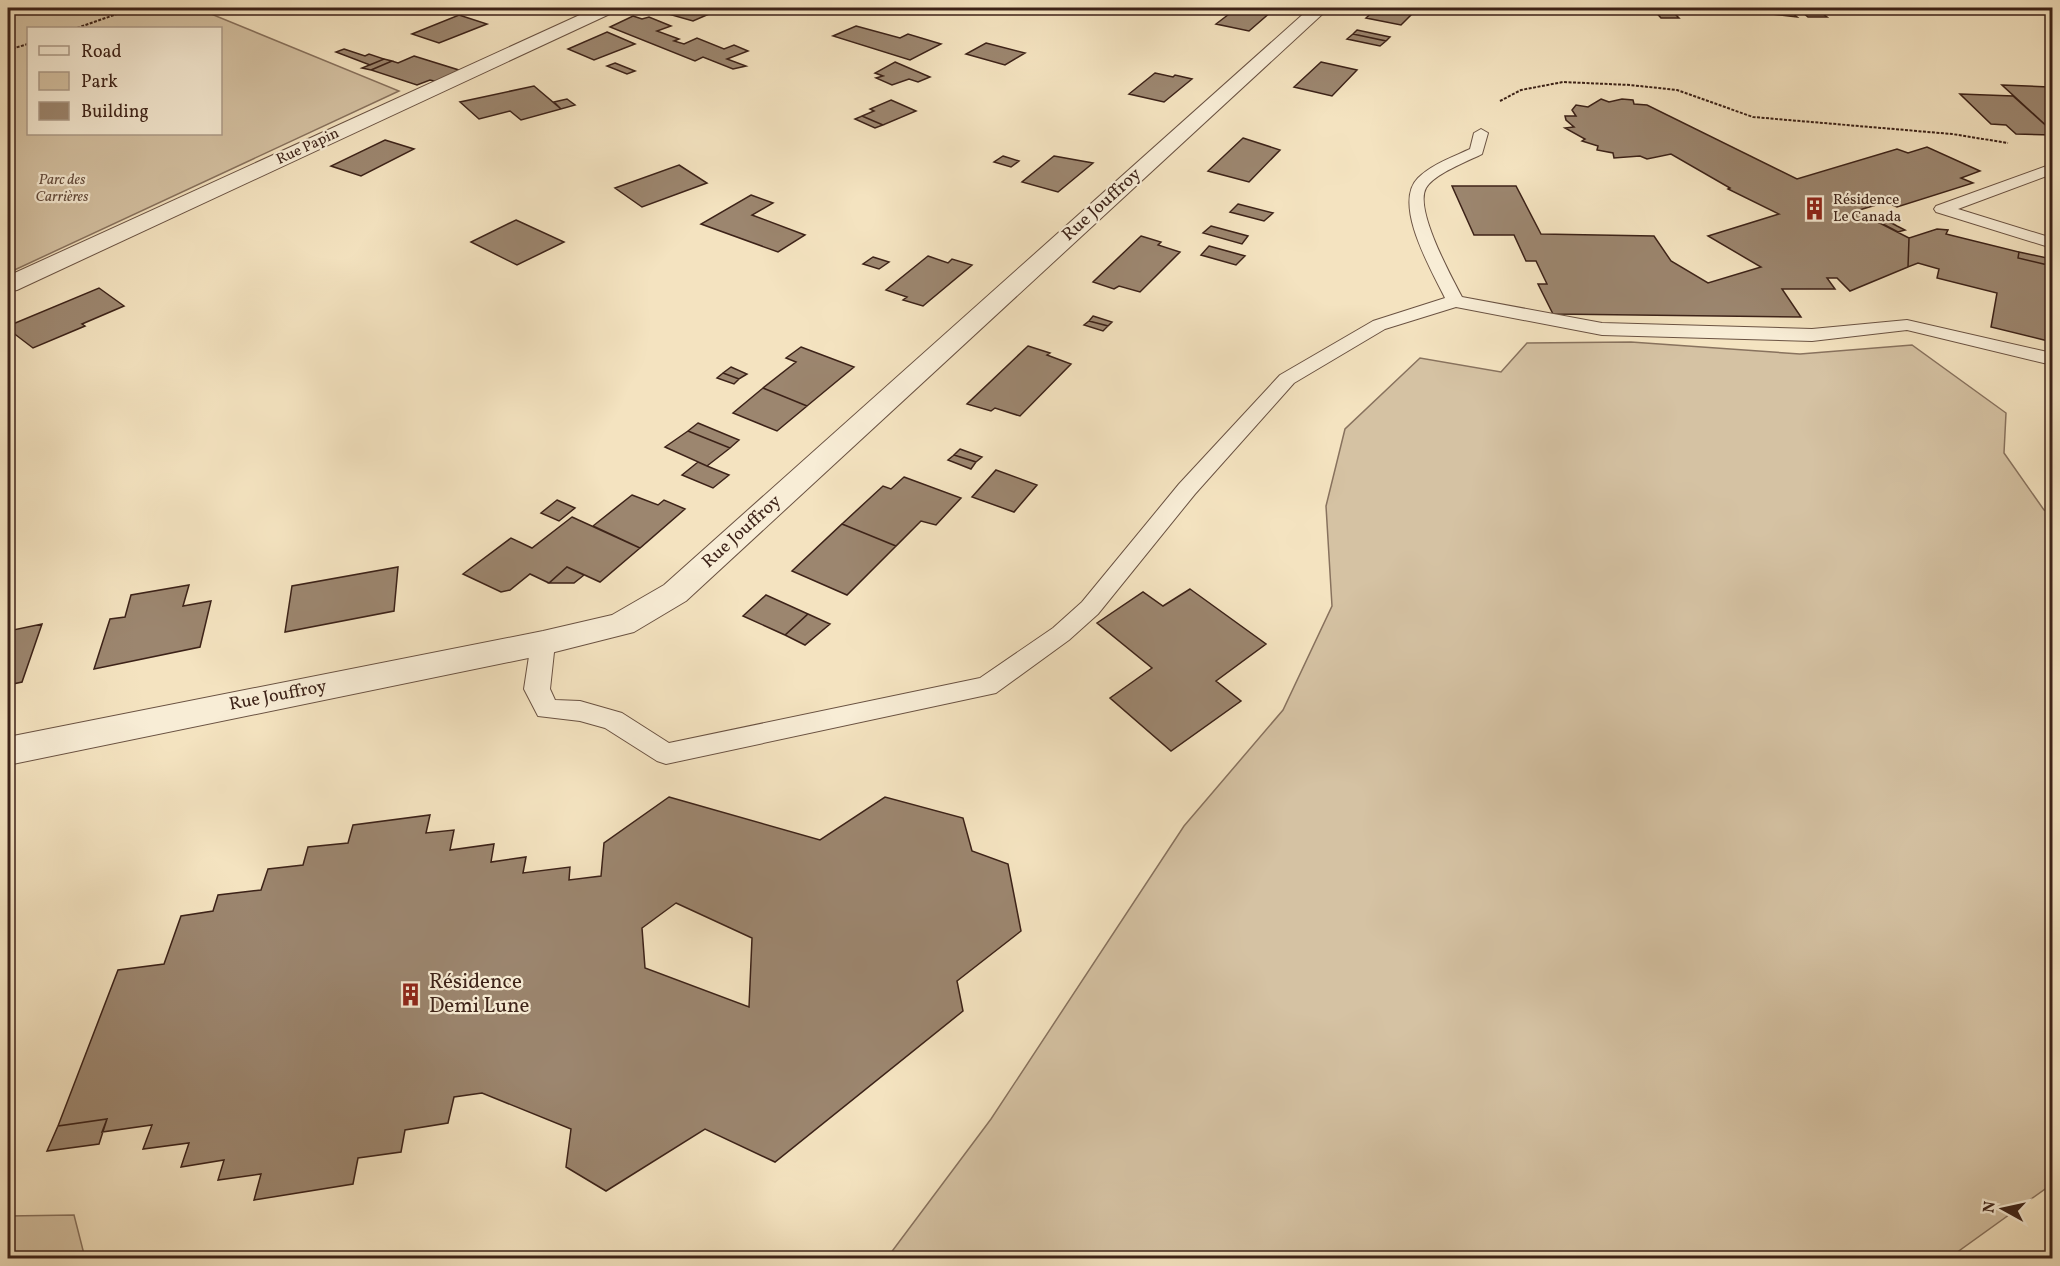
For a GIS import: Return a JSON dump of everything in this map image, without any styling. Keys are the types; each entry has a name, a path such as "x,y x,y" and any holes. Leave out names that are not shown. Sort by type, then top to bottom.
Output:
{"street":[{"name":"Rue Papin","path":"8,285 608,8"},
{"name":"Rue Jouffroy","path":"8,751 543,643 621,624 675,593 1320,8"}],"lane":[{"path":"1455,302 1414,205 1418,188 1437,172 1477,151 1481,133"},
{"path":"2052,169 1942,209 2052,243"},
{"path":"543,643 537,689 547,709 580,711 613,720 666,754 987,686 1061,634 1090,608 1187,489 1287,379 1378,325 1455,302 1602,329 1812,335 1907,325 2052,359"}],"path":[{"path":"80,27 134,8"},
{"path":"8,51 27,44"},
{"path":"1481,133 1488,113 1495,103 1521,90 1563,82 1677,90 1753,117 1952,134 2018,145"}],"green space":[{"name":"Parc des Carrières","path":"8,8 224,8 211,14 399,91 8,273"},
{"path":"1631,342 1800,354 1912,345 2006,413 2004,453 2044,510 2052,514 2052,1184 1949,1258 887,1258 991,1119 1184,826 1283,710 1332,606 1326,506 1345,429 1420,358 1501,372 1527,343"},
{"path":"74,1215 85,1258 8,1258 8,1216"}],"building":[{"path":"671,8 723,8 693,21 661,12"},
{"path":"1237,8 1272,11 1249,31 1216,24"},
{"path":"1377,8 1419,8 1412,14"},
{"path":"1377,8 1412,14 1401,25 1366,18"},
{"path":"1652,8 1669,8 1679,18 1661,18"},
{"path":"1757,8 1786,8 1797,17 1763,13"},
{"path":"1797,8 1815,8 1827,17 1808,17"},
{"path":"459,15 487,24 439,43 412,34"},
{"path":"633,16 642,19 649,17 671,26 657,31 679,39 674,41 684,44 697,38 724,49 734,45 748,51 727,59 746,66 733,69 703,57 695,61 610,27"},
{"path":"856,26 900,38 908,34 941,44 910,60 833,36"},
{"path":"1357,30 1390,37 1386,41 1353,34"},
{"path":"607,32 635,44 594,60 568,49"},
{"path":"1353,34 1386,41 1380,46 1347,39"},
{"path":"986,43 1025,53 1005,65 966,54"},
{"path":"344,49 384,59 370,65 336,52"},
{"path":"414,56 462,71 438,82 430,80 417,85 371,70 392,61 398,63"},
{"path":"384,59 392,61 371,70 362,68"},
{"path":"895,62 930,77 918,82 909,79 892,85 876,78 883,76 875,73"},
{"path":"1321,62 1357,70 1332,96 1294,87"},
{"path":"615,63 635,71 627,74 607,66"},
{"path":"1155,73 1192,79 1164,102 1129,94"},
{"path":"2002,85 2049,87 2052,90 2052,131"},
{"path":"534,86 561,109 521,120 510,111 479,119 460,102"},
{"path":"1960,94 2013,96 2052,131 2052,135 2016,134 2006,125 1991,124"},
{"path":"567,99 575,105 561,109 554,102"},
{"name":"Résidence Le Canada","path":"1601,99 1609,102 1622,99 1633,100 1634,104 1647,105 1797,179 1897,149 1908,153 1927,147 1980,171 1961,178 1973,183 1897,207 1886,202 1856,211 1909,238 1908,267 1850,291 1837,278 1827,278 1835,289 1782,289 1801,317 1553,314 1538,284 1547,284 1536,261 1526,261 1514,235 1474,235 1452,186 1516,186 1541,234 1654,236 1671,261 1708,283 1761,267 1708,236 1779,214 1728,189 1730,188 1671,154 1647,159 1640,156 1614,158 1613,153 1597,150 1598,146 1582,141 1585,139 1565,128 1574,127 1565,116 1576,116 1572,110 1576,105 1588,107"},
{"path":"891,100 916,111 883,125 862,116 874,111 870,109"},
{"path":"862,116 883,125 875,128 855,119"},
{"path":"1243,138 1280,150 1249,182 1208,171"},
{"path":"385,140 414,149 361,176 331,166"},
{"path":"1003,156 1019,161 1011,167 994,162"},
{"path":"1054,156 1093,163 1058,192 1022,182"},
{"path":"679,165 707,183 642,207 615,188"},
{"path":"751,195 773,203 752,215 805,235 778,252 701,224"},
{"path":"1238,204 1273,213 1264,221 1230,212"},
{"path":"516,220 564,242 517,265 471,242"},
{"path":"1886,220 1905,230 1898,232 1879,222"},
{"path":"1211,226 1248,236 1242,244 1203,233"},
{"path":"1937,229 1948,230 1946,234 2019,252 2018,258 2052,266 2052,342 1991,327 1997,293 1937,278 1939,269 1918,263 1908,267 1909,238"},
{"path":"1141,236 1161,242 1158,245 1180,252 1140,292 1119,286 1114,289 1093,282"},
{"path":"1209,246 1245,256 1236,265 1201,255"},
{"path":"2019,252 2052,259 2052,266 2018,258"},
{"path":"928,256 948,263 952,259 972,265 923,306 903,300 907,297 886,290"},
{"path":"873,257 889,262 879,269 863,264"},
{"path":"99,288 124,306 82,324 85,326 33,348 8,329 8,326"},
{"path":"1093,316 1112,322 1108,326 1089,321"},
{"path":"1089,321 1108,326 1103,331 1084,325"},
{"path":"1028,346 1050,353 1047,355 1071,364 1020,416 995,408 991,411 967,404"},
{"path":"801,347 854,367 807,406 763,388 796,362 786,358"},
{"path":"731,367 747,374 739,379 723,373"},
{"path":"723,373 739,379 734,384 717,378"},
{"path":"763,388 807,406 777,431 733,413"},
{"path":"698,423 739,440 730,448 688,431"},
{"path":"688,431 730,448 707,466 665,447"},
{"path":"960,449 982,457 976,462 954,455"},
{"path":"954,455 976,462 971,469 948,460"},
{"path":"698,462 729,475 713,488 682,475"},
{"path":"996,470 1037,485 1014,512 972,497"},
{"path":"904,477 961,498 936,525 921,521 896,546 842,524 883,486 891,489"},
{"path":"632,495 658,505 664,500 685,509 640,548 593,526"},
{"path":"557,500 575,508 559,521 541,513"},
{"path":"572,517 640,548 600,582 567,567 549,583 530,574 510,590 501,592 463,574 511,538 532,548"},
{"path":"842,524 896,546 847,595 792,571"},
{"path":"398,567 394,611 285,632 292,586"},
{"path":"567,567 584,575 574,583 549,583"},
{"path":"189,585 183,606 211,601 200,647 94,669 110,619 125,617 131,595"},
{"path":"1190,589 1266,644 1216,681 1241,701 1171,751 1110,698 1152,668 1097,623 1143,592 1163,606"},
{"path":"766,595 808,614 785,635 743,616"},
{"path":"808,614 830,624 805,645 785,635"},
{"path":"42,624 22,682 8,685 8,631"},
{"name":"Résidence Demi Lune","path":"669,797 820,840 885,797 963,818 972,851 1008,864 1021,931 957,981 963,1011 775,1162 705,1129 606,1191 566,1167 571,1129 482,1093 454,1097 448,1123 405,1130 401,1152 358,1158 353,1184 254,1200 261,1174 218,1180 224,1160 181,1167 189,1143 143,1149 152,1125 102,1132 107,1119 58,1126 118,970 164,964 181,916 213,911 218,895 261,890 268,869 303,865 308,847 348,843 353,825 430,815 426,833 454,830 450,850 494,844 491,862 526,857 523,873 570,867 569,880 601,876 604,843","holes":["676,903 752,938 749,1007 645,968 642,928"]},
{"path":"107,1119 99,1144 47,1151 58,1126"}],"place":[{"name":"Résidence Le Canada","path":"1815,209"},
{"name":"Résidence Demi Lune","path":"411,994"}]}
